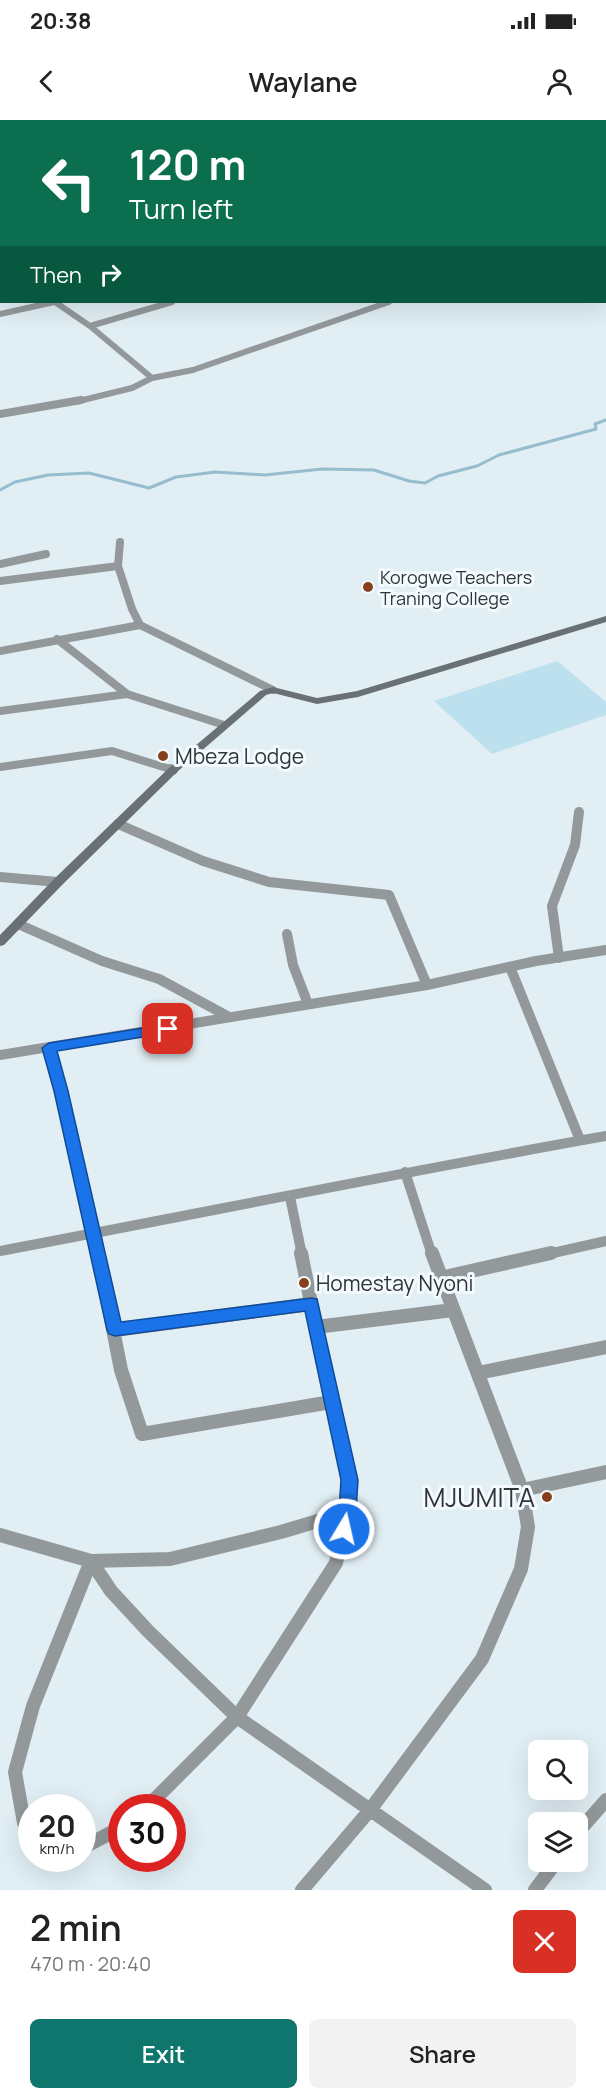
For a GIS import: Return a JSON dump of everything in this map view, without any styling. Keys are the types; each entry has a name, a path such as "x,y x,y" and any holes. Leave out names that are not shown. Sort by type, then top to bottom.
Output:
{"street":[{"path":"0,314 50,303"},
{"path":"56,303 90,326 152,378"},
{"path":"90,326 169,303"},
{"path":"0,414 69,403 122,390 152,378 193,370 386,303"},
{"path":"120,542 118,566 132,609 141,626"},
{"path":"0,564 46,554"},
{"path":"11,561 25,577"},
{"path":"0,581 118,566"},
{"path":"0,651 57,639 141,626 273,690 317,701 358,694 606,619"},
{"path":"57,639 127,694 224,725"},
{"path":"0,942 58,882 173,771 256,697 273,690"},
{"path":"0,711 127,694"},
{"path":"0,768 112,751 173,771"},
{"path":"559,958 552,906 575,845 579,812"},
{"path":"118,824 203,861 269,882 389,895 427,985"},
{"path":"0,876 58,882"},
{"path":"18,924 102,961 159,979 229,1017"},
{"path":"287,934 293,965 308,1004"},
{"path":"0,1055 427,985 606,950"},
{"path":"510,967 580,1140"},
{"path":"49,1048 61,1091 115,1330 121,1370 142,1434 331,1402"},
{"path":"0,1251 290,1197 405,1172 606,1136"},
{"path":"302,1890 370,1810 482,1659 521,1569 528,1527 522,1490 440,1278 405,1172"},
{"path":"160,1794 237,1718 336,1563 348,1512 350,1480 331,1402 290,1197"},
{"path":"440,1278 606,1241"},
{"path":"115,1330 311,1304"},
{"path":"316,1327 453,1310"},
{"path":"478,1373 606,1347"},
{"path":"522,1490 606,1472"},
{"path":"0,1535 91,1561 170,1559 281,1532 348,1512"},
{"path":"91,1561 111,1591 148,1631 237,1718 485,1890"},
{"path":"19,1794 15,1772 33,1706 91,1561"},
{"path":"588,1821 606,1800"},
{"path":"535,1890 548,1872"}],"shaded area":[{"path":"557,661 606,702 606,715 492,754 434,701"}],"waterway":[{"path":"0,490 15,482 48,475 89,473 149,488 176,477 215,472 265,475 322,469 374,470 409,481 425,483 438,476 477,466 499,455 596,429 595,424 606,420"}],"place":[{"name":"Korogwe Teachers Traning College","path":"368,587"},
{"name":"Mbeza Lodge","path":"163,756"},
{"name":"Homestay Nyoni","path":"304,1283"},
{"name":"MJUMITA","path":"547,1497"}],"route":[{"path":"168,1029 49,1048 61,1091 115,1330 311,1304 350,1480 348,1512 344,1529"}]}
